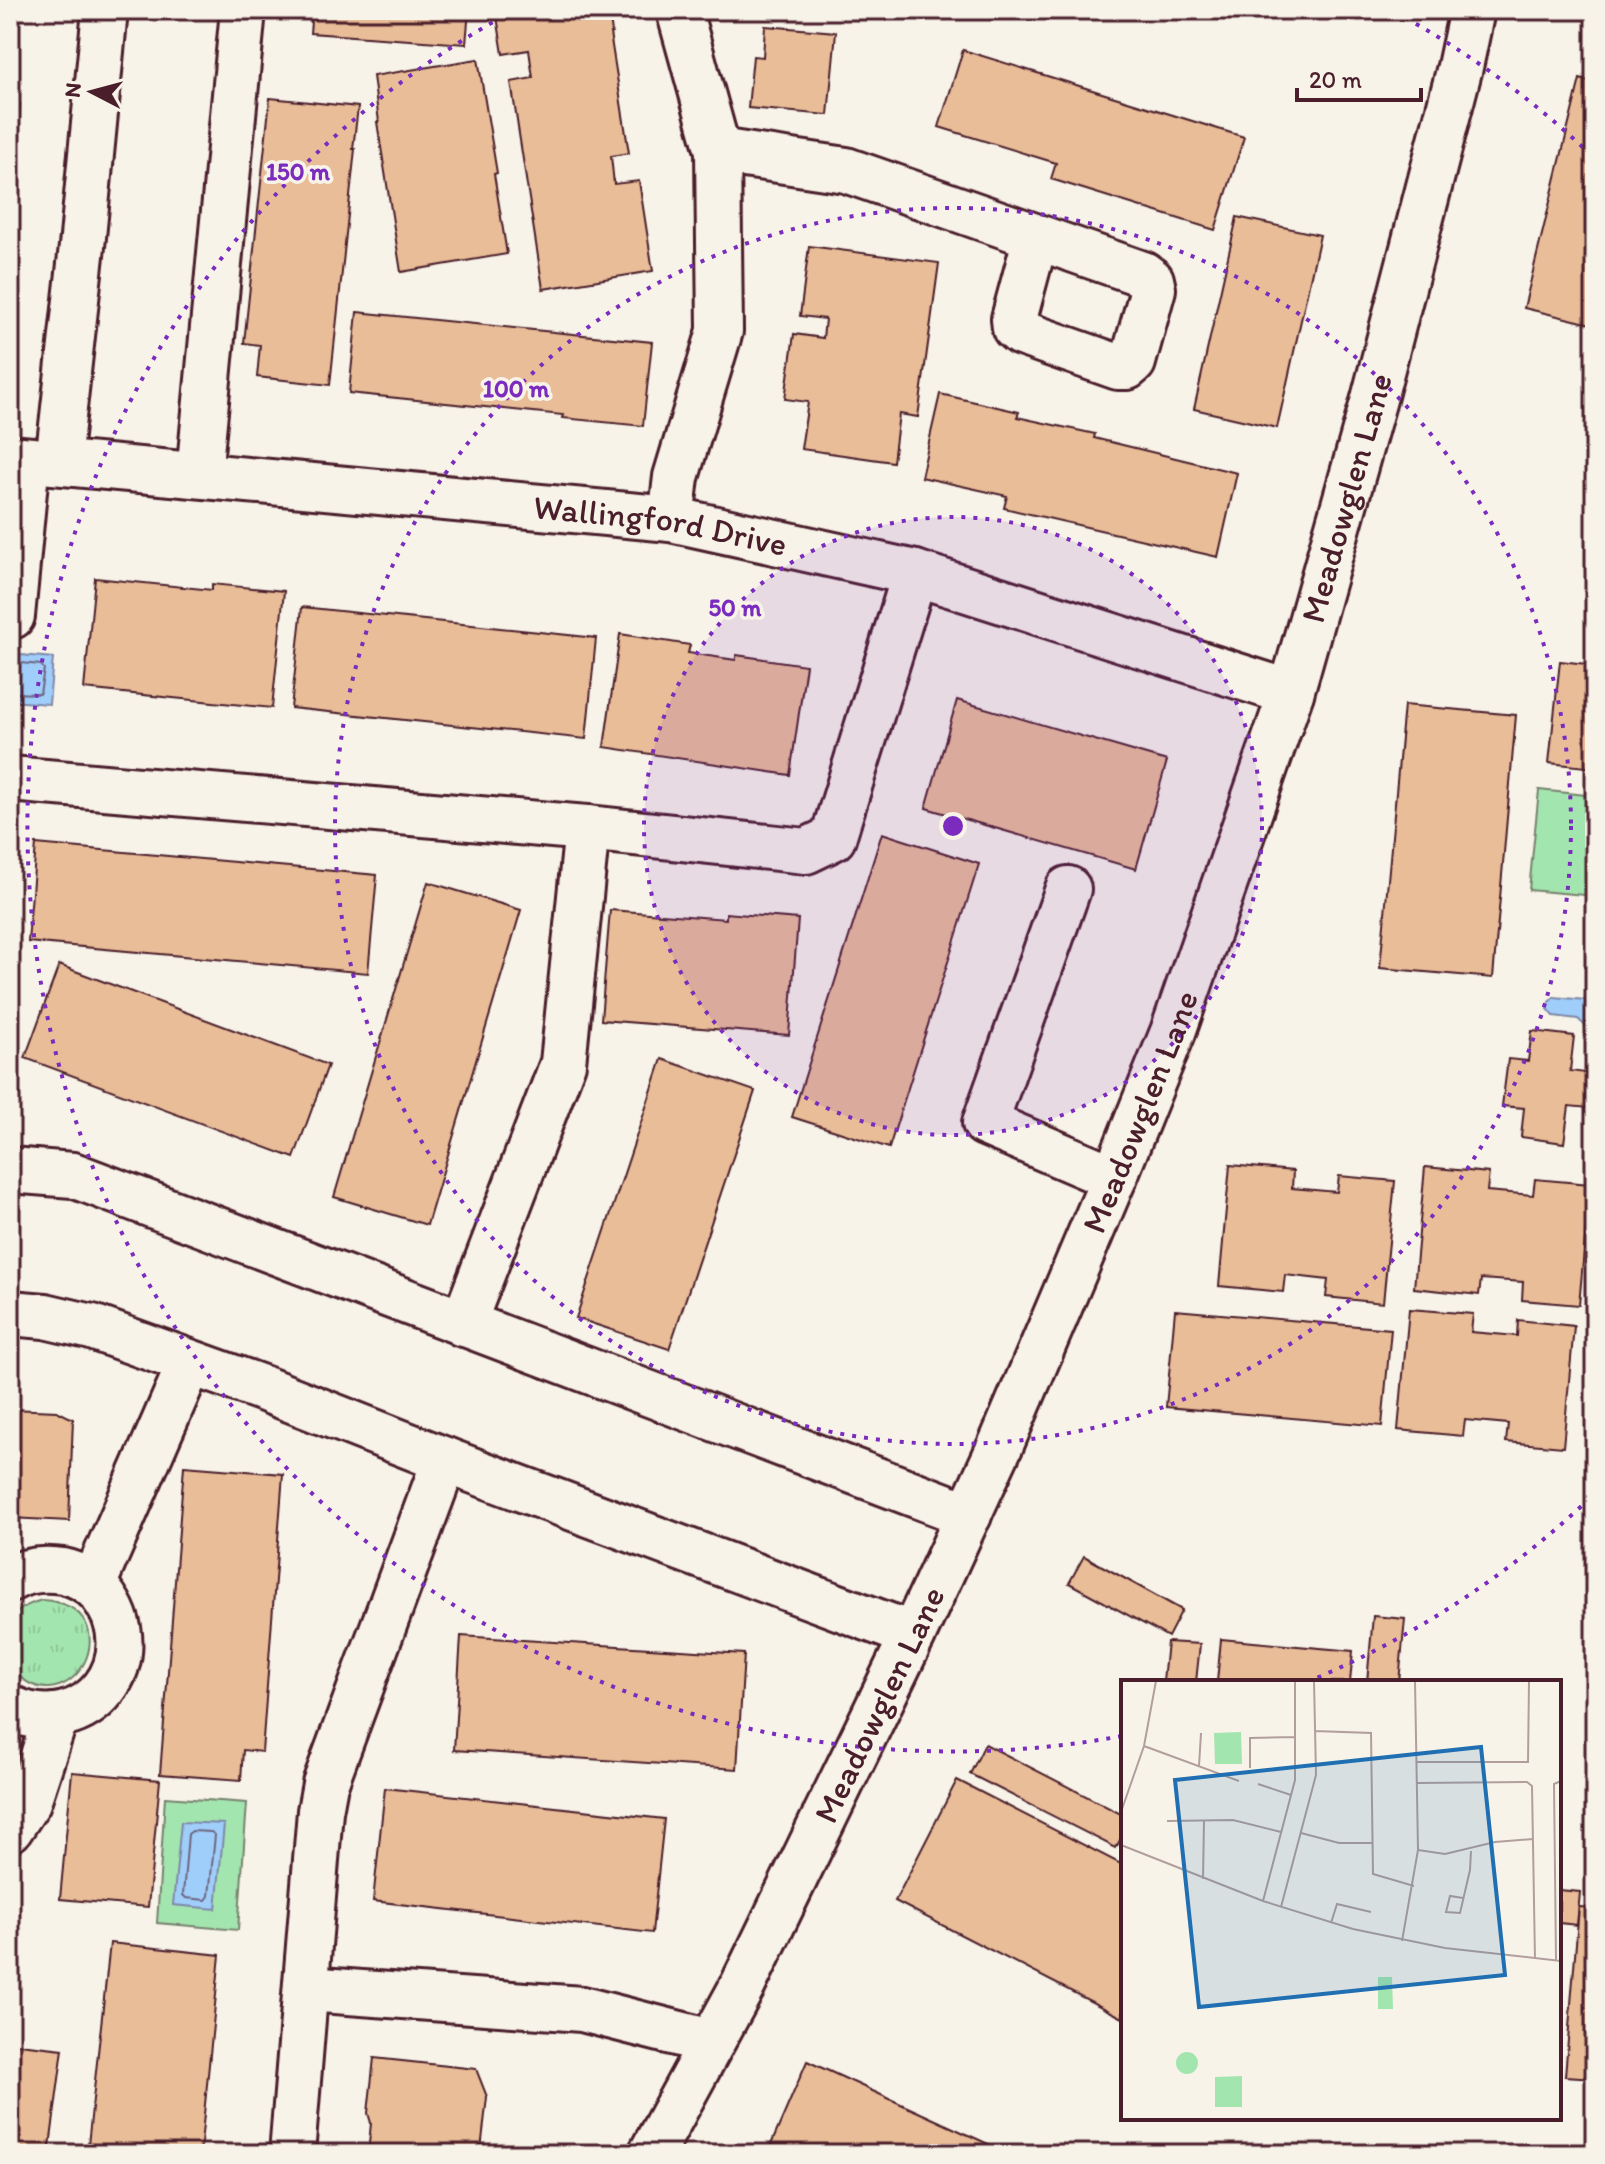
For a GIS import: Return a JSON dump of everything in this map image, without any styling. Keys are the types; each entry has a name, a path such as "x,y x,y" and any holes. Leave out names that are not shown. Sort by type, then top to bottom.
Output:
{"street":[{"path":"12,616 32,460 85,222 105,10"},
{"path":"199,475 243,10"},
{"path":"671,519 676,477 720,331 718,151 679,10"},
{"name":"Meadowglen Lane","path":"651,2154 742,1987 969,1515 1114,1178 1173,1032 1291,693 1374,399 1472,10"},
{"path":"718,151 846,170 1036,237"},
{"name":"Wallingford Drive","path":"32,460 671,519 915,573 1291,693"},
{"path":"10,779 587,828 806,851 833,838 915,573"},
{"path":"463,1324 563,1063 587,828"},
{"path":"1068,889 985,1123 1114,1178"},
{"path":"10,1170 73,1175 969,1515"},
{"path":"10,1313 45,1316 92,1327 262,1388 913,1635"},
{"path":"93,1585 190,1363"},
{"path":"292,2154 320,1811 325,1784 445,1460"},
{"path":"10,1579 20,1573 46,1568 71,1573 93,1585 110,1605 119,1629 119,1655 110,1679 97,1697 78,1710 56,1716 33,1716 10,1708"},
{"path":"10,1829 28,1802 56,1716"},
{"path":"307,1989 582,2009 711,2042"}],"green space":[{"path":"1539,790 1595,796 1595,896 1529,890"},
{"path":"42,1600 70,1608 86,1623 90,1643 84,1662 72,1679 54,1687 33,1685 10,1667 9,1633 14,1617 20,1610"},
{"path":"165,1797 247,1803 238,1930 157,1923"}],"water":[{"path":"10,654 53,658 49,704 10,701"},
{"path":"1554,997 1595,1001 1595,1035 1578,1019 1554,1016 1548,1009"},
{"path":"181,1822 224,1824 216,1909 173,1905"}],"building":[{"path":"312,10 469,10 466,44 310,33"},
{"path":"496,10 609,10 629,153 611,156 614,184 639,181 653,271 543,289 511,82 533,78 529,50 503,54"},
{"path":"765,26 836,32 828,115 748,108 753,56 763,57"},
{"path":"963,50 1244,137 1215,230 1051,179 1056,163 939,127"},
{"path":"478,59 507,254 401,272 377,122 373,76"},
{"path":"1580,79 1595,83 1595,325 1524,308"},
{"path":"270,98 358,107 330,385 257,377 260,345 244,343"},
{"path":"10,103 20,104 12,197 10,197"},
{"path":"1237,217 1320,235 1277,428 1194,409"},
{"path":"809,246 939,263 918,417 899,414 893,462 801,449 808,402 785,399 794,334 823,338 825,319 800,316"},
{"path":"357,312 652,342 643,426 349,393"},
{"path":"940,394 1019,412 1017,417 1095,434 1094,438 1237,473 1218,557 1004,508 1007,496 921,477"},
{"path":"95,578 212,590 212,584 284,591 272,708 84,689"},
{"path":"302,607 596,638 586,739 291,708"},
{"path":"620,634 690,645 688,653 736,660 736,655 806,665 790,775 604,747"},
{"path":"1560,661 1595,665 1595,768 1549,763"},
{"path":"957,700 1167,761 1136,869 926,808"},
{"path":"1404,705 1516,715 1493,978 1380,968"},
{"path":"882,833 979,864 889,1148 792,1117"},
{"path":"36,844 377,875 368,973 28,942"},
{"path":"428,882 521,910 427,1225 334,1197"},
{"path":"610,910 726,919 726,913 798,919 789,1035 601,1020"},
{"path":"59,965 328,1065 294,1158 25,1058"},
{"path":"1532,1031 1574,1036 1570,1071 1593,1074 1589,1108 1569,1106 1564,1143 1521,1137 1524,1108 1502,1106 1508,1059 1528,1061"},
{"path":"662,1059 755,1091 669,1349 576,1318"},
{"path":"1230,1165 1293,1171 1292,1188 1337,1192 1339,1176 1395,1181 1383,1303 1326,1297 1328,1280 1285,1275 1283,1292 1219,1286"},
{"path":"1425,1167 1489,1173 1487,1191 1533,1195 1535,1179 1590,1184 1579,1305 1522,1300 1523,1282 1481,1279 1479,1295 1414,1288"},
{"path":"1409,1309 1473,1314 1471,1332 1517,1336 1518,1320 1574,1326 1563,1447 1506,1442 1508,1424 1465,1420 1463,1436 1398,1430"},
{"path":"1175,1310 1391,1329 1382,1426 1166,1407"},
{"path":"10,1409 57,1411 73,1419 69,1521 10,1518"},
{"path":"184,1466 283,1474 262,1752 243,1750 241,1780 160,1774"},
{"path":"1084,1556 1182,1610 1168,1637 1069,1583"},
{"path":"1373,1616 1405,1619 1399,1680 1367,1680"},
{"path":"461,1636 744,1654 737,1769 454,1750"},
{"path":"1221,1639 1353,1651 1350,1680 1217,1680"},
{"path":"1167,1642 1200,1644 1196,1680 1163,1680"},
{"path":"985,1744 1121,1814 1121,1838 1116,1848 970,1774"},
{"path":"72,1772 160,1780 148,1907 60,1899"},
{"path":"957,1780 1121,1864 1121,2017 895,1901"},
{"path":"385,1788 664,1819 652,1933 373,1901"},
{"path":"1561,1890 1580,1892 1577,1925 1561,1923"},
{"path":"1579,1907 1595,1908 1595,2078 1565,2076"},
{"path":"110,1943 220,1955 200,2154 87,2154"},
{"path":"10,2043 63,2049 49,2154 10,2154"},
{"path":"374,2058 476,2069 487,2097 482,2154 368,2154 371,2123 368,2113"},
{"path":"807,2061 1010,2154 767,2154"}]}
